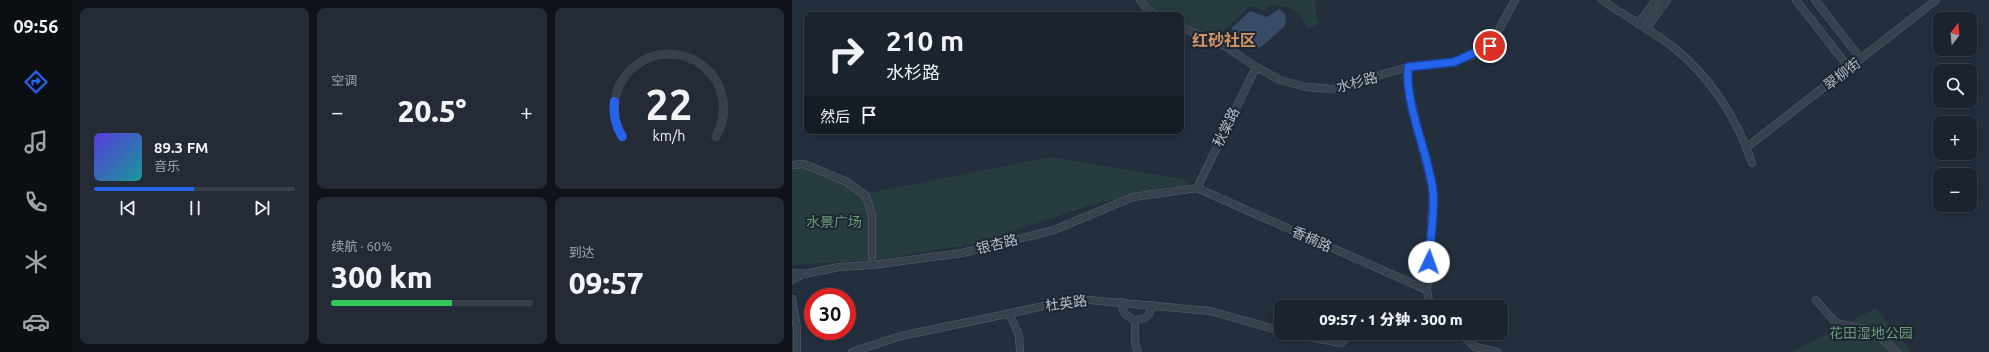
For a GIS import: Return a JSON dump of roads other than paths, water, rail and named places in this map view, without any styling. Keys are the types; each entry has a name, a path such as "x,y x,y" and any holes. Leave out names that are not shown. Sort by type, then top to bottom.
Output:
{"street":[{"path":"1140,0 1151,12"},
{"name":"水杉路","path":"1184,28 1225,46 1280,80 1306,87 1332,89 1408,67 1454,62 1490,46 1515,0"},
{"path":"1602,0 1674,48 1704,76 1728,113 1747,148 1752,163"},
{"path":"1638,24 1656,0"},
{"path":"1646,29 1667,0"},
{"path":"1796,0 1849,68"},
{"path":"1815,0 1861,59"},
{"name":"翠柳街","path":"1747,148 1936,0"},
{"name":"秋棠路","path":"1197,188 1256,66"},
{"path":"1408,67 1407,78 1411,99 1433,192 1427,290 1429,300"},
{"path":"792,165 804,164 847,182 866,196 872,216 872,265"},
{"name":"银杏路","path":"792,273 804,274 838,267 872,265 962,254 1054,230 1133,198 1197,188"},
{"name":"香楠路","path":"1197,188 1427,290"},
{"path":"792,280 804,274"},
{"path":"792,299 797,328 797,352"},
{"name":"杜英路","path":"852,352 902,336 1078,299 1210,311 1274,329"},
{"path":"1816,300 1836,323 1873,331 1897,352"},
{"path":"1122,302 1121,308 1124,313 1135,320 1146,318 1150,314 1152,305"},
{"path":"1009,313 1019,335 1020,352"},
{"path":"1135,320 1135,343 1138,352"},
{"path":"1325,340 1341,343 1344,340"},
{"path":"1468,340 1475,347 1498,352"}],"water":[{"path":"1279,9 1286,15 1285,26 1261,47 1249,49 1232,37 1232,28 1250,11 1267,17"}],"district":[{"name":"红砂社区","path":"1224,40"}],"park label":[{"name":"水景广场","path":"834,222"},
{"name":"花田湿地公园","path":"1871,333"}]}
